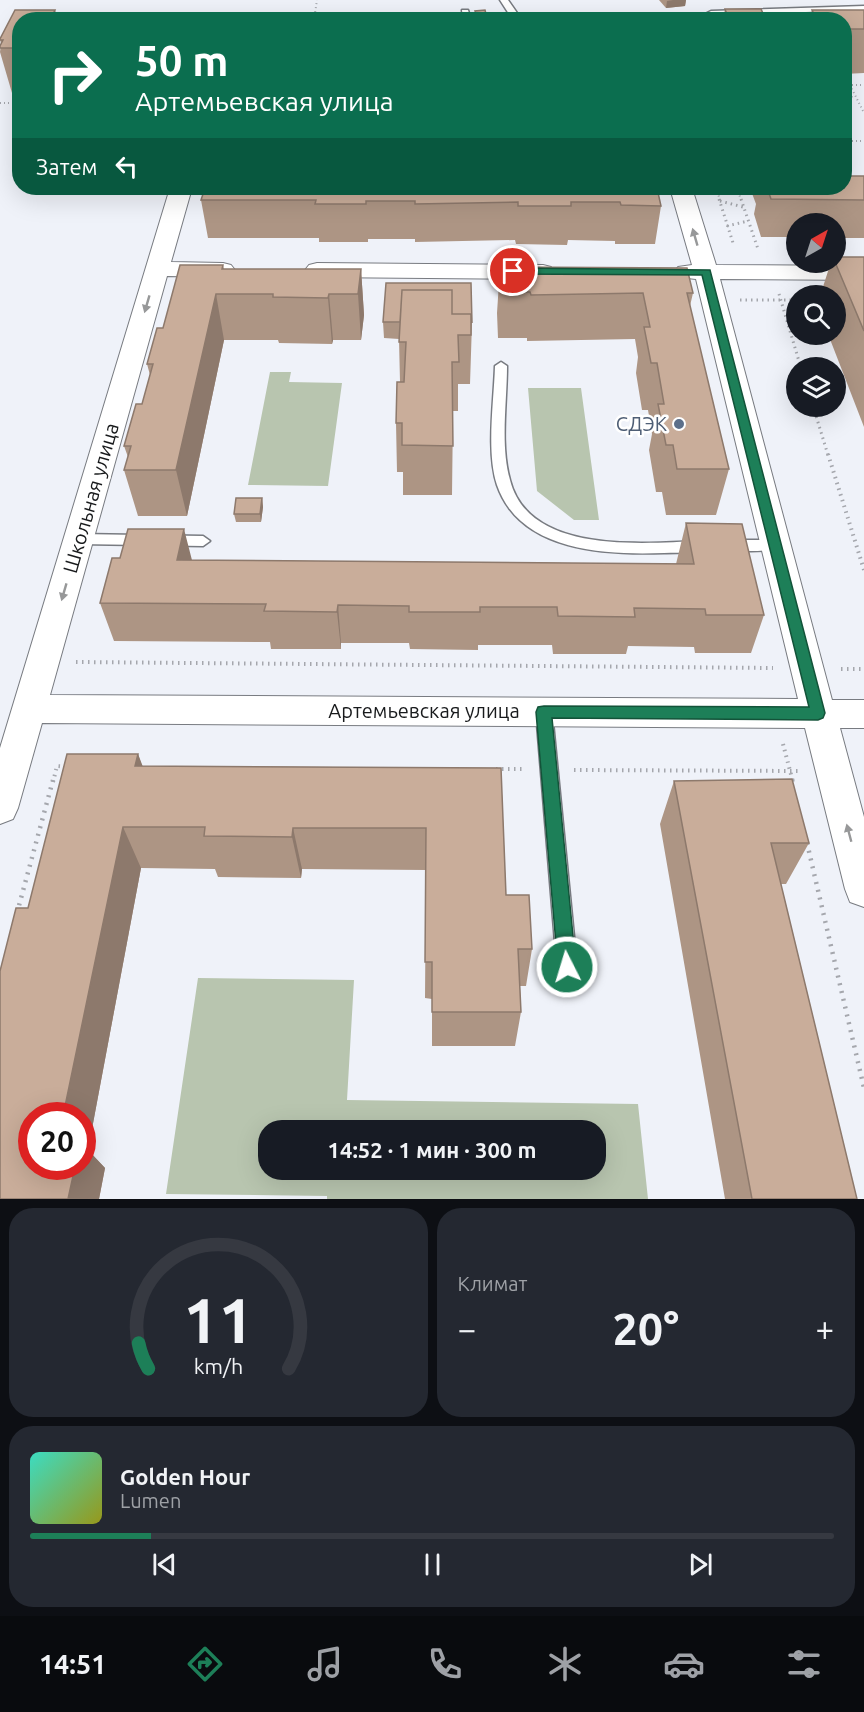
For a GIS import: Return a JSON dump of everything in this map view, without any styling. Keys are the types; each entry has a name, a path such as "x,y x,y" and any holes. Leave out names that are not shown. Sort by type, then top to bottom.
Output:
{"street":[{"name":"Школьная улица","path":"0,808 179,195"},
{"path":"683,195 710,286 864,889"},
{"path":"157,269 250,270"},
{"path":"298,270 561,272"},
{"path":"669,272 710,286 864,273"},
{"name":"Артемьевская улица","path":"29,709 864,714"}],"lane":[{"path":"742,12 864,8"},
{"path":"501,366 501,473 508,498 523,515 546,532 581,545 604,548 775,544"},
{"path":"79,539 203,541"},
{"path":"544,712 567,967"}],"path":[{"path":"852,89 864,113"},
{"path":"852,97 856,98"},
{"path":"718,195 734,246"},
{"path":"720,201 744,207"},
{"path":"728,226 748,221"},
{"path":"710,286 786,298"},
{"path":"816,417 864,570"},
{"path":"44,662 864,669"},
{"path":"776,713 795,794"},
{"path":"15,922 57,766 80,767"},
{"path":"491,769 833,771"},
{"path":"806,839 864,1088"}],"green space":[{"path":"270,372 291,372 289,382 342,383 328,486 248,485"},
{"path":"528,388 581,388 599,520 574,520 537,491"},
{"path":"198,978 354,980 347,1100 638,1104 648,1199 327,1199 327,1196 166,1194"}],"building":[{"path":"725,9 761,9 762,12 726,12"},
{"path":"15,10 55,10 54,12 14,12"},
{"path":"812,10 864,10 864,29 852,29 852,12 813,12"},
{"path":"12,16 12,48 0,48 3,40 0,39"},
{"path":"852,176 864,176 864,200 771,199 770,195 852,195"},
{"path":"203,195 659,195 661,206 621,205 620,202 571,202 571,206 518,206 518,202 415,204 415,201 366,201 366,204 315,204 316,200 201,200"},
{"path":"846,257 864,257 864,331 846,285 840,273 846,273"},
{"path":"180,265 223,265 222,269 361,269 358,294 329,294 328,298 273,297 273,294 216,294 176,470 124,470 131,446 124,446 136,404 142,404 153,364 147,364 157,328 163,328"},
{"path":"500,267 687,268 693,293 687,293 729,469 677,469 673,445 666,445 658,404 664,404 657,363 651,363 644,327 650,327 643,293 531,295 530,292 501,292"},
{"path":"386,283 471,283 472,323 471,314 452,314 452,290 402,290 400,322 383,322"},
{"path":"402,290 452,290 452,314 471,314 471,335 458,335 459,362 452,362 453,446 402,445 402,423 396,423 397,382 404,382 406,342 399,342"},
{"path":"236,498 262,498 260,514 234,514"},
{"path":"686,523 742,524 764,615 706,615 705,609 634,608 635,617 558,616 557,607 480,607 480,612 409,612 409,606 338,605 337,612 264,611 266,604 100,603 112,558 120,558 128,529 184,529 177,560 694,564"},
{"path":"67,754 138,754 135,766 501,768 506,895 529,895 532,949 518,949 521,1012 432,1012 432,962 425,962 426,828 293,828 292,837 204,836 205,827 123,827 66,1102 18,1102 18,1180 72,1180 68,1199 0,1199 0,971 16,908 28,908"},
{"path":"792,779 809,843 771,843 857,1199 752,1199 674,781"}],"place":[{"name":"СДЭК","path":"679,424"}],"route":[{"path":"513,271 706,272 818,713 544,712 567,967"}]}
